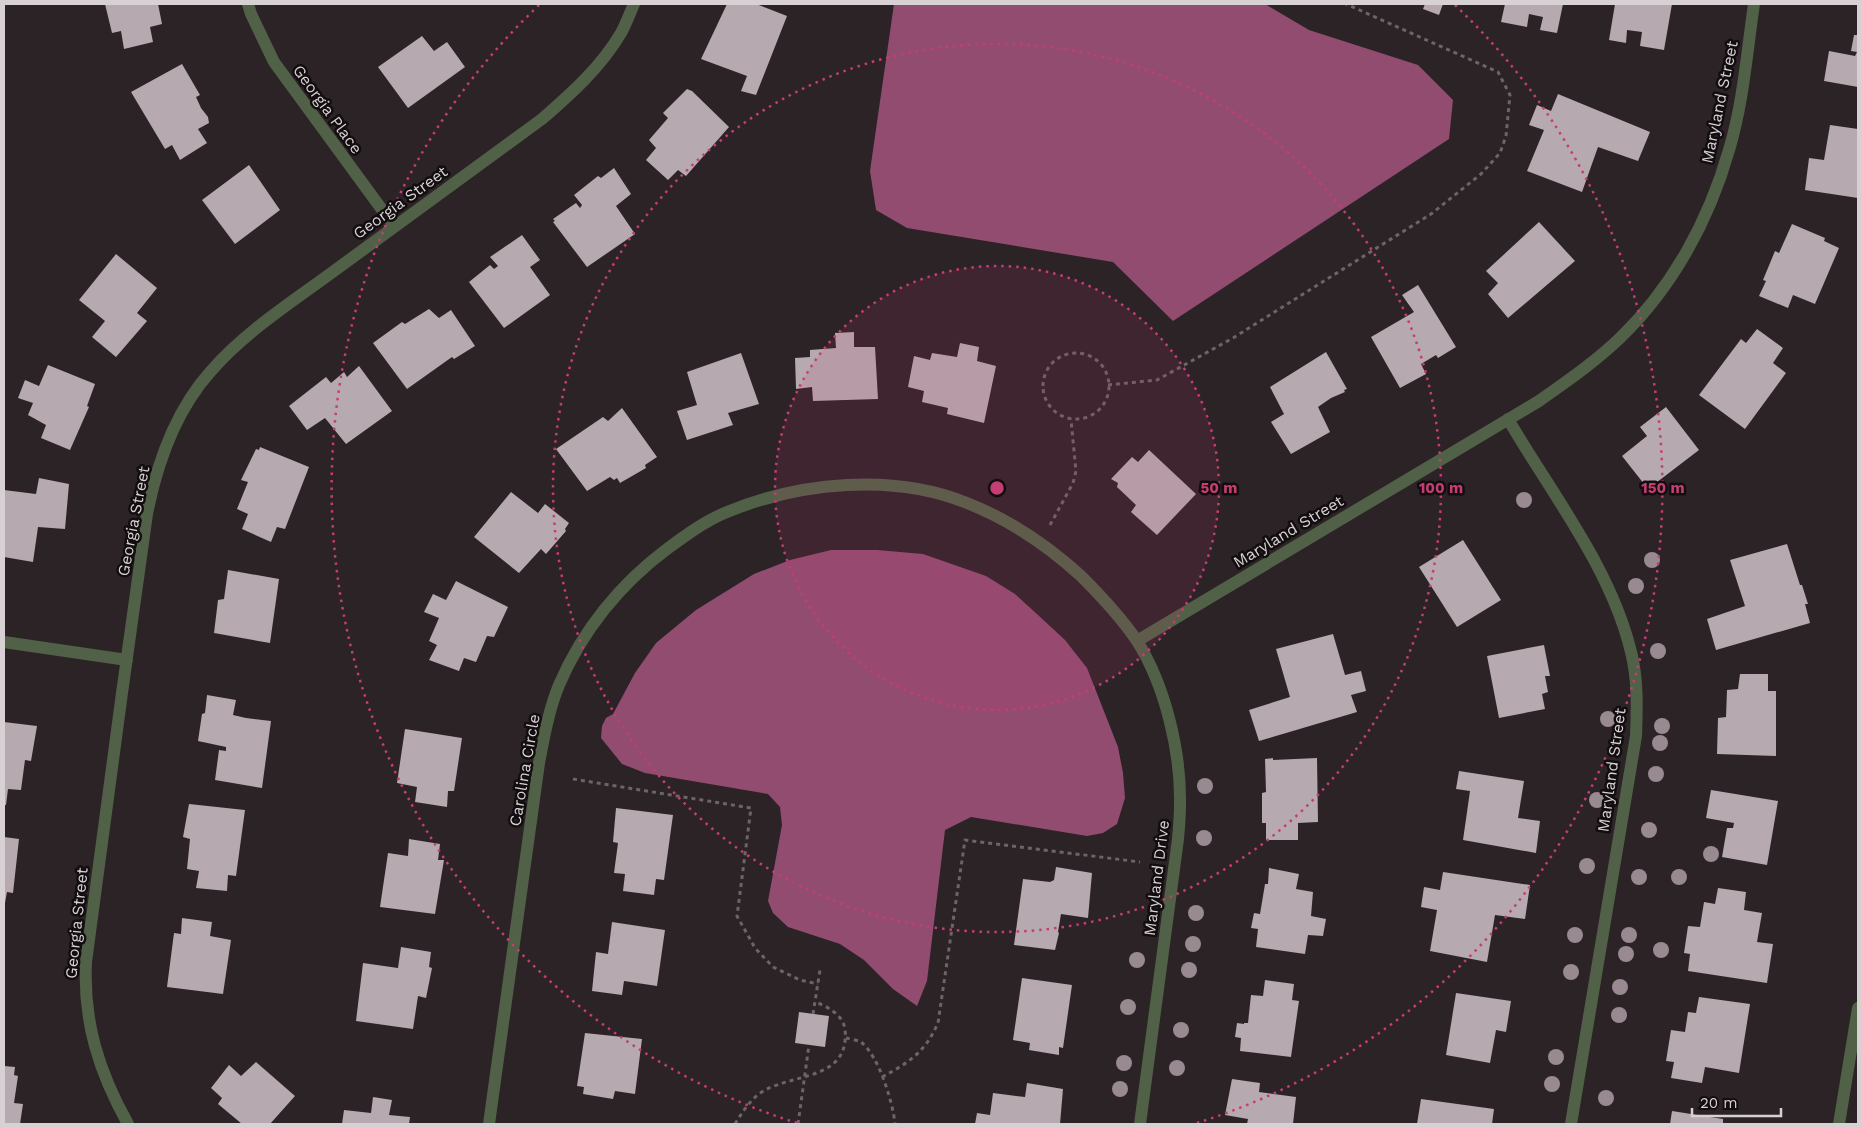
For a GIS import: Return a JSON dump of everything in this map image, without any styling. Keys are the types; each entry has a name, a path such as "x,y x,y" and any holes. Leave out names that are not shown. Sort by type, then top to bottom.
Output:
{"street":[{"name":"Georgia Place","path":"248,4 274,62 394,226"},
{"name":"Georgia Street","path":"128,1124 112,1096 100,1068 88,1015 85,986 86,962 153,486 161,460 180,416 210,371 259,326 542,120 581,86 622,32 634,4"},
{"name":"Maryland Street","path":"1137,641 1508,419 1582,371 1620,338 1653,302 1688,250 1711,203 1730,149 1754,4"},
{"name":"Maryland Street","path":"1508,419 1606,582 1622,616 1632,654 1637,698 1636,736 1571,1124"},
{"name":"Carolina Circle","path":"489,1124 539,763 547,724 558,686 576,650 597,618 623,587 652,560 688,534 725,513 789,493 835,485 877,485 941,494 966,502 1004,520 1063,560 1099,594 1137,641"},
{"name":"Maryland Drive","path":"1137,641 1154,674 1168,714 1174,743 1180,803 1178,839 1140,1124"},
{"path":"4,642 127,660"},
{"path":"1840,1124 1858,1008"}],"path":[{"path":"1108,385 1157,380 1233,338 1431,214 1481,174 1500,154 1506,136 1510,95 1498,72 1346,4"},
{"path":"1067,354 1090,356 1105,370 1108,377 1108,397 1100,410 1088,417 1071,420 1052,411 1046,403 1042,392 1044,374 1056,359 1067,354"},
{"path":"1039,542 1060,510 1073,483 1076,471 1071,420"},
{"path":"574,779 751,808 737,916 755,948 773,967 800,980 818,984"},
{"path":"882,1077 916,1057 930,1040 938,1023 965,840 1140,862"},
{"path":"813,1014 820,970"},
{"path":"735,1124 752,1099 766,1090 827,1068 837,1062 844,1050 846,1038 844,1024 837,1014 824,1005 815,1002"},
{"path":"846,1038 860,1042 872,1057 894,1109 895,1124"},
{"path":"798,1124 809,1045"}],"shaded area":[{"path":"894,4 1265,4 1309,30 1418,65 1453,100 1449,139 1173,321 1113,262 907,228 876,210 870,171"},
{"path":"831,550 877,550 923,554 986,576 1015,594 1065,640 1087,668 1118,747 1123,773 1125,798 1117,824 1103,833 1087,836 971,817 945,830 927,981 917,1006 893,989 864,960 840,944 788,927 773,913 768,901 782,825 780,807 768,794 645,773 622,764 601,738 602,726 606,718 613,714 635,673 656,643 696,610 754,574 790,560"}],"building":[{"path":"105,4 158,4 162,24 150,27 153,42 124,49 121,31 112,33"},
{"path":"727,4 756,4 787,16 756,95 741,91 747,76 701,59"},
{"path":"1425,4 1443,4 1439,15 1423,9"},
{"path":"1505,4 1563,4 1557,33 1540,30 1543,17 1529,14 1527,27 1501,22"},
{"path":"1615,4 1672,4 1664,50 1640,46 1642,32 1627,30 1626,43 1609,40"},
{"path":"1854,35 1858,35 1858,87 1824,81 1829,51 1855,56 1857,52 1851,51"},
{"path":"422,36 434,51 447,42 465,67 408,108 378,67"},
{"path":"182,64 200,95 196,97 208,117 209,123 198,129 207,143 180,160 172,145 165,149 131,92"},
{"path":"687,89 692,91 729,127 686,176 678,170 668,180 646,160 656,148 649,140 668,118 663,113"},
{"path":"1558,94 1650,132 1638,161 1598,147 1582,192 1527,171 1544,130 1529,125 1537,105 1551,111"},
{"path":"1830,125 1858,129 1858,198 1805,190 1809,158 1824,160"},
{"path":"249,165 280,210 235,244 202,200"},
{"path":"614,168 631,194 616,206 635,234 587,267 553,222 555,221 553,219 576,203 580,208 582,205 574,195 598,176 601,178"},
{"path":"1539,222 1575,261 1508,318 1488,294 1498,283 1486,271"},
{"path":"1792,224 1825,238 1824,241 1839,248 1815,304 1793,295 1788,308 1759,296 1766,281 1763,280 1775,251 1779,253"},
{"path":"522,235 540,260 530,267 550,295 504,328 469,282 490,265 494,269 498,266 490,257"},
{"path":"116,254 157,288 137,313 147,321 116,357 92,337 105,321 79,300"},
{"path":"1418,285 1456,347 1438,358 1436,355 1421,364 1426,374 1400,388 1371,337 1414,312 1402,295"},
{"path":"429,309 439,318 451,310 475,346 454,359 452,357 407,389 373,343 402,322 405,324"},
{"path":"1757,329 1783,348 1773,363 1786,373 1745,429 1699,395 1741,339 1746,343"},
{"path":"854,332 854,347 875,347 878,399 813,401 812,387 796,389 795,358 810,357 810,350 836,348 835,333"},
{"path":"960,343 979,347 977,361 996,366 984,423 947,414 948,408 922,402 924,391 908,387 914,356 930,360 932,353 957,357"},
{"path":"1326,352 1347,389 1318,407 1330,432 1291,454 1271,422 1284,414 1270,387"},
{"path":"741,353 759,404 728,413 733,425 687,440 677,411 697,405 687,372"},
{"path":"48,365 95,384 87,406 89,407 70,450 41,438 46,425 28,415 33,403 18,398 25,380 39,386"},
{"path":"359,366 392,411 346,444 325,418 307,430 289,406 326,377 331,383 344,372 347,377"},
{"path":"1666,407 1699,450 1648,489 1622,456 1647,436 1640,427"},
{"path":"622,408 657,457 645,465 646,468 620,483 617,478 614,480 610,477 587,491 556,449 603,417 608,421"},
{"path":"260,447 309,467 285,529 277,527 271,542 242,529 248,514 237,509 248,482 241,480 256,449 259,450"},
{"path":"1149,450 1196,494 1157,535 1131,512 1136,505 1117,487 1118,483 1111,479 1132,457 1138,462"},
{"path":"39,478 69,484 65,529 38,527 33,562 4,557 4,490 36,494"},
{"path":"511,492 538,513 545,504 569,523 565,529 566,531 546,554 541,549 519,573 474,537"},
{"path":"1463,540 1501,600 1457,627 1419,567"},
{"path":"1787,544 1808,604 1805,604 1810,623 1716,650 1707,619 1745,606 1730,560"},
{"path":"228,570 279,579 270,643 214,633 218,600 224,599"},
{"path":"456,581 508,607 494,637 487,636 476,662 464,658 459,671 429,660 437,645 429,641 439,618 424,612 433,594 446,600"},
{"path":"1333,634 1345,675 1361,671 1366,691 1351,695 1357,712 1259,741 1249,710 1290,697 1276,649"},
{"path":"1544,645 1550,676 1545,676 1548,692 1542,694 1545,709 1499,718 1487,656"},
{"path":"1740,674 1768,674 1768,691 1776,691 1776,756 1717,754 1718,718 1726,717 1727,690 1738,689"},
{"path":"207,695 236,700 233,715 271,721 262,788 215,780 219,750 226,751 226,747 198,741"},
{"path":"4,722 37,726 31,761 25,760 21,790 8,789 6,805 4,805"},
{"path":"405,729 462,738 454,791 448,791 447,807 415,802 417,787 397,783"},
{"path":"1273,758 1273,760 1317,758 1318,822 1298,823 1298,840 1266,840 1266,823 1262,823 1262,793 1266,792 1265,759"},
{"path":"1459,771 1524,781 1518,818 1540,821 1536,853 1463,840 1470,791 1456,789"},
{"path":"1711,790 1778,801 1767,865 1722,857 1727,828 1733,828 1734,823 1706,818"},
{"path":"189,804 245,810 236,876 228,875 227,891 196,888 199,871 187,869 190,839 183,837"},
{"path":"616,808 673,815 664,880 656,879 654,895 623,891 625,874 614,873 618,843 613,842"},
{"path":"4,837 19,839 13,893 7,892 5,903"},
{"path":"409,839 440,844 438,860 444,860 435,914 380,907 388,853 408,856"},
{"path":"1056,867 1092,873 1088,918 1061,914 1055,950 1014,945 1023,879 1050,882 1054,880"},
{"path":"1269,868 1299,874 1296,889 1313,892 1311,916 1326,919 1323,936 1308,935 1305,954 1256,947 1258,929 1251,928 1254,913 1260,914 1265,884 1268,884"},
{"path":"1443,872 1530,885 1525,919 1495,915 1487,962 1430,951 1437,910 1421,907 1424,887 1440,890"},
{"path":"1718,888 1746,892 1744,910 1762,913 1757,942 1773,944 1767,983 1688,971 1690,954 1684,953 1688,926 1700,927 1704,902 1715,904"},
{"path":"182,918 212,922 210,936 231,940 223,994 167,987 174,933 181,934"},
{"path":"612,922 665,930 657,986 624,981 622,995 592,991 596,952 608,954"},
{"path":"401,947 431,952 429,967 432,968 426,998 418,996 413,1029 356,1021 363,963 398,968"},
{"path":"1022,978 1072,985 1063,1048 1059,1047 1059,1055 1029,1050 1030,1043 1013,1040"},
{"path":"1265,980 1294,984 1292,1000 1299,1001 1291,1057 1240,1051 1241,1038 1235,1037 1237,1023 1248,1023 1251,995 1263,996"},
{"path":"1456,993 1511,1001 1506,1032 1496,1030 1490,1063 1446,1055"},
{"path":"1699,997 1750,1004 1739,1073 1705,1067 1702,1083 1671,1078 1674,1062 1666,1061 1671,1030 1685,1032 1688,1012 1696,1013"},
{"path":"799,1012 829,1016 825,1047 795,1043"},
{"path":"585,1033 642,1039 635,1094 615,1091 613,1099 583,1094 584,1087 577,1086"},
{"path":"256,1062 295,1096 270,1124 242,1124 218,1104 222,1098 211,1088 229,1065 241,1076"},
{"path":"4,1066 15,1067 14,1075 18,1076 14,1103 23,1104 20,1124 4,1124"},
{"path":"1232,1079 1260,1083 1259,1092 1296,1097 1293,1124 1247,1124 1248,1119 1225,1115"},
{"path":"1027,1083 1063,1089 1060,1124 975,1124 977,1113 990,1115 993,1093 1025,1097"},
{"path":"373,1097 392,1100 389,1115 410,1117 409,1124 342,1124 344,1110 371,1113"},
{"path":"1421,1099 1494,1109 1492,1124 1417,1124"},
{"path":"1672,1111 1723,1119 1723,1124 1670,1124"}]}
